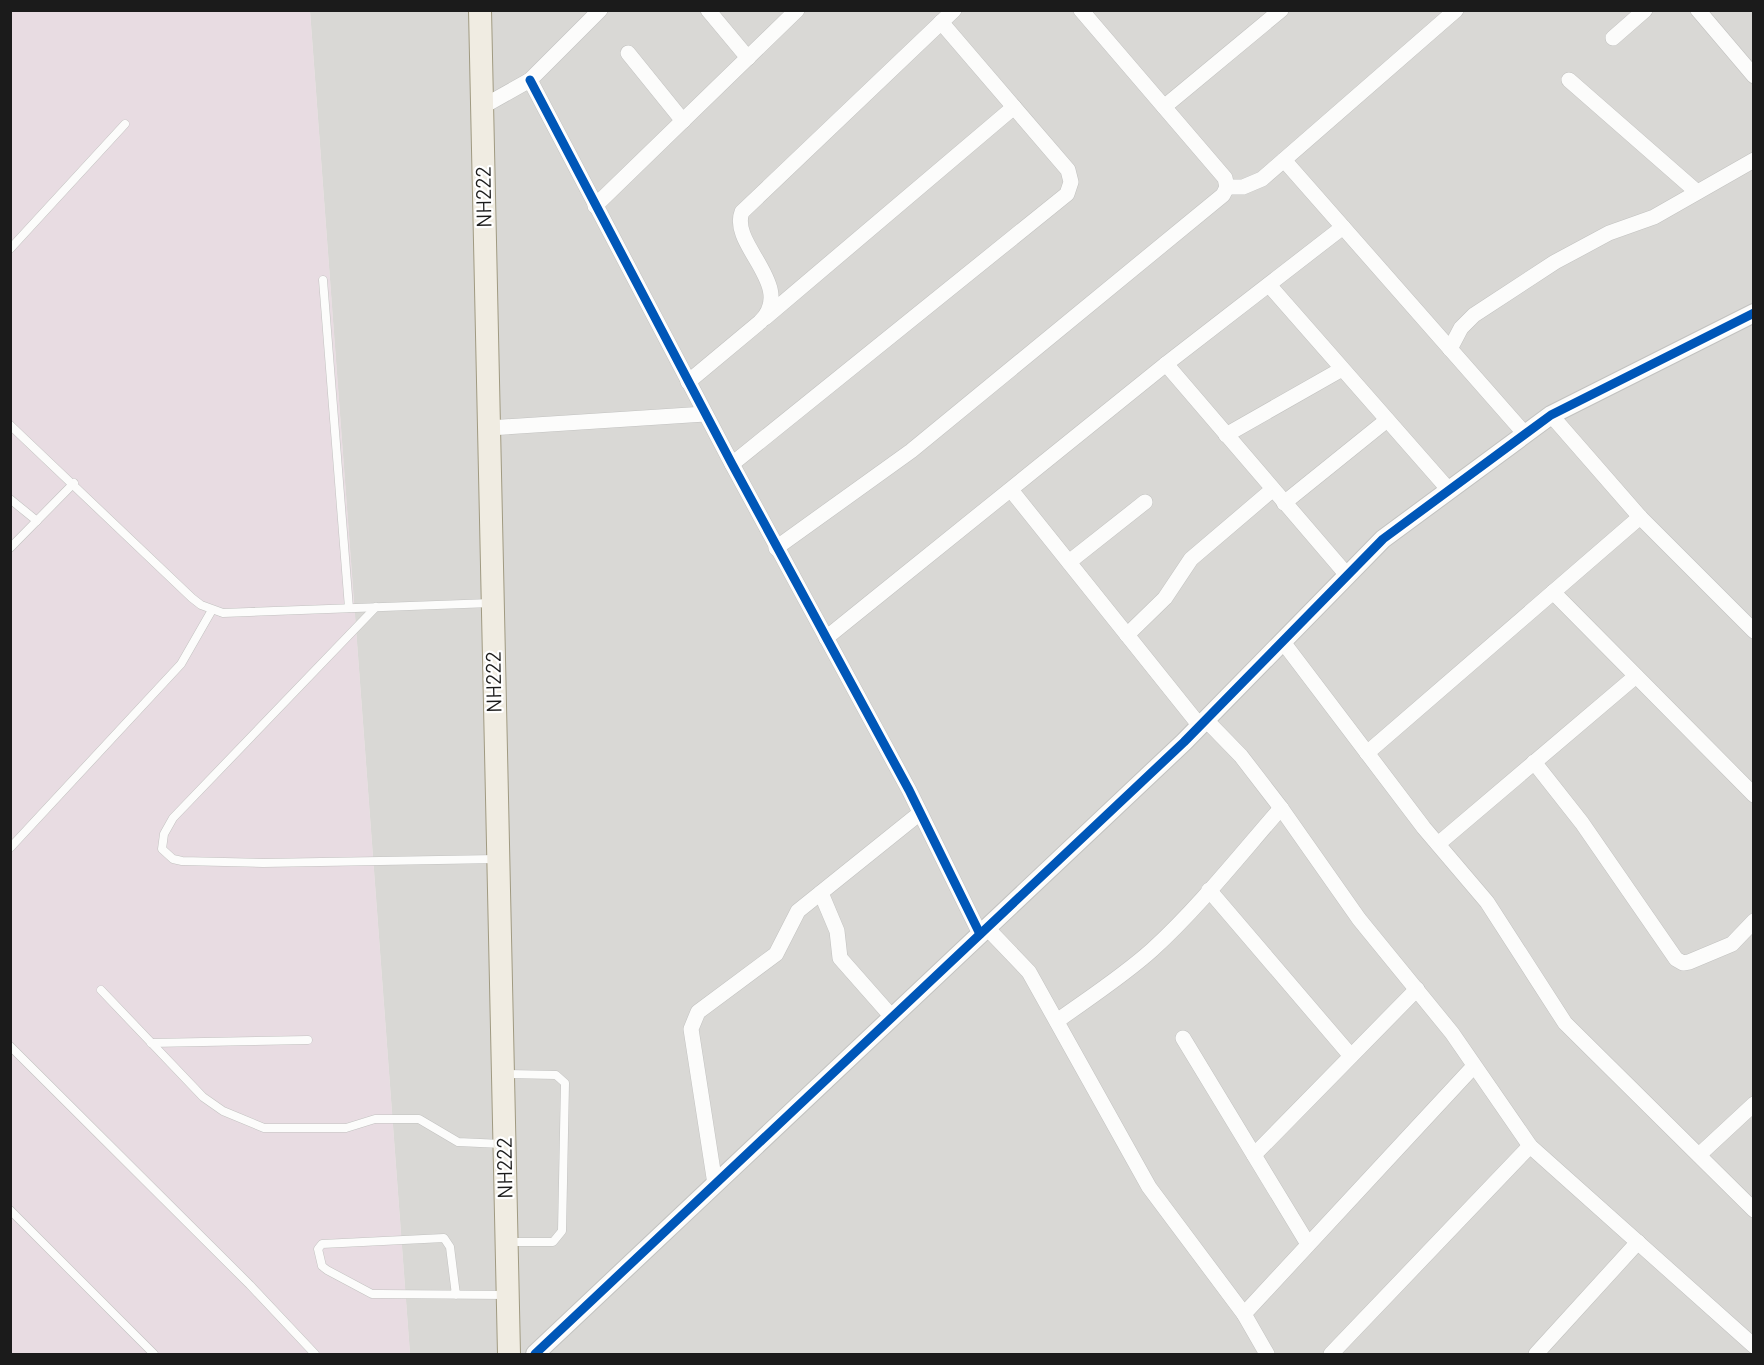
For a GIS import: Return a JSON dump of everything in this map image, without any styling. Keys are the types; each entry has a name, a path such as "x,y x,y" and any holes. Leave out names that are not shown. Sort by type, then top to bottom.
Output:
{"main road":[{"name":"NH222","path":"480,10 509,1354"}],"street":[{"path":"482,107 530,80 600,10"},
{"path":"708,10 748,58"},
{"path":"595,206 797,10"},
{"path":"765,318 770,302 768,282 742,230 740,218 742,212 954,10"},
{"path":"776,548 911,451 1223,195 1227,187 1225,178 1081,10"},
{"path":"1164,107 1281,10"},
{"path":"1227,187 1252,184 1284,160 1456,10"},
{"path":"1613,38 1645,10"},
{"path":"1698,10 1753,74"},
{"path":"732,464 1067,194 1071,182 1068,170 941,22"},
{"path":"628,52 683,121"},
{"path":"530,80 776,548 984,931 1029,972 1149,1187 1244,1314 1267,1354"},
{"path":"1569,80 1697,192"},
{"path":"688,382 1014,107"},
{"path":"1284,160 1525,434"},
{"path":"1450,349 1461,328 1473,315 1555,262 1609,233 1654,217 1754,160"},
{"path":"826,638 1166,364 1343,227"},
{"path":"1269,285 1449,490"},
{"path":"535,1354 1203,723 1383,539 1551,415 1754,313"},
{"path":"1166,364 1347,575"},
{"path":"1226,435 1342,369"},
{"path":"489,428 705,414"},
{"path":"1551,415 1640,517 1754,631"},
{"path":"1284,503 1387,420"},
{"path":"1011,490 1127,635 1203,723 1241,756 1281,808 1359,919 1452,1033 1530,1146 1754,1346"},
{"path":"1127,635 1165,598 1191,559 1272,490"},
{"path":"1069,562 1145,502"},
{"path":"1367,753 1640,517"},
{"path":"1553,592 1754,795"},
{"path":"1283,642 1438,844 1487,902 1565,1023 1754,1210"},
{"path":"1438,844 1636,676"},
{"path":"1534,762 1582,823 1676,959 1689,962 1732,944 1754,921"},
{"path":"1057,1021 1132,967 1209,890 1281,808"},
{"path":"716,1184 691,1029 693,1021 699,1012 776,954 793,918 920,813"},
{"path":"1209,890 1351,1056"},
{"path":"821,894 837,931 840,958 892,1017"},
{"path":"1254,1155 1417,989"},
{"path":"1183,1038 1308,1244"},
{"path":"1244,1314 1474,1066"},
{"path":"1699,1155 1754,1104"},
{"path":"1330,1354 1530,1146"},
{"path":"1536,1354 1638,1242"}],"lane":[{"path":"10,249 125,124"},
{"path":"323,280 349,608"},
{"path":"10,425 74,483 192,598 212,610 223,612 493,603"},
{"path":"10,548 74,483"},
{"path":"10,499 37,521"},
{"path":"376,607 174,818 164,834 162,849 173,859 182,861 263,863 498,859"},
{"path":"10,848 181,664 212,610"},
{"path":"101,990 203,1097 223,1111 252,1125 276,1129 346,1128 375,1119 419,1119 458,1142 504,1144"},
{"path":"151,1043 308,1040"},
{"path":"10,1046 242,1276 315,1354"},
{"path":"503,1073 556,1075 565,1083 562,1231 553,1242 507,1242"},
{"path":"10,1210 154,1354"},
{"path":"456,1295 450,1247 444,1238 322,1244 318,1249 322,1266 372,1294 456,1295 508,1295"}],"shaded area":[{"path":"10,11 310,11 410,1354 11,1354"},
{"path":"310,11 1753,11 1753,1354 410,1354"}],"cycle path":[{"path":"530,80 732,464 909,790 980,934"},
{"path":"535,1354 1184,742 1383,539 1551,415 1754,313"}]}
